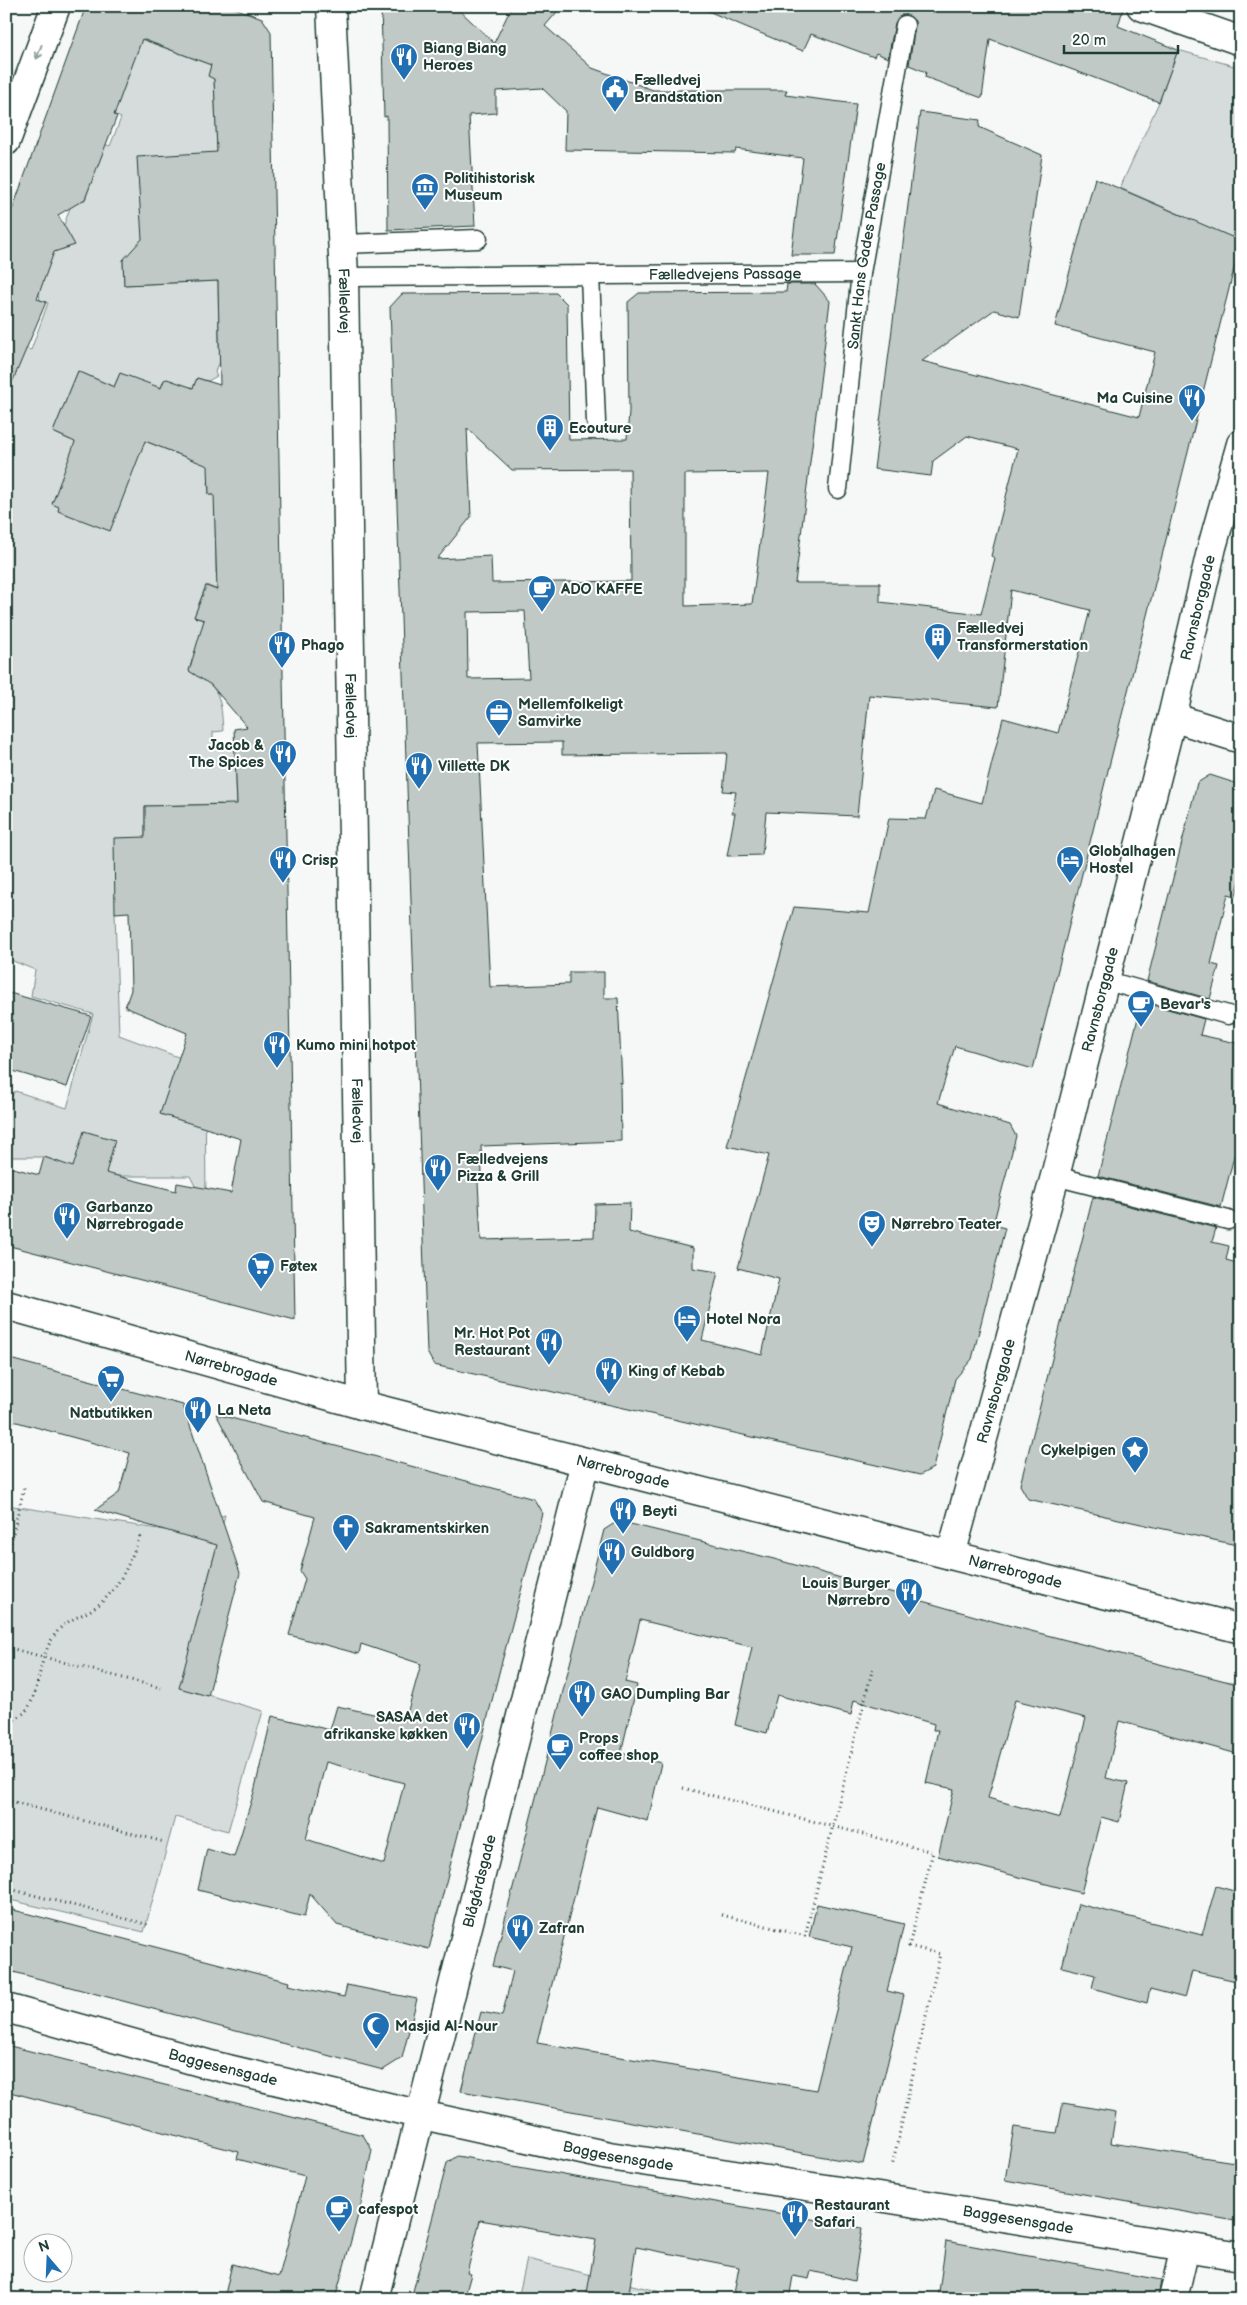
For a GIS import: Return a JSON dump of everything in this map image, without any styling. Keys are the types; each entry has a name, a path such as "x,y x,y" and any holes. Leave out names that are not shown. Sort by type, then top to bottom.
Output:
{"street":[{"path":"6,141 56,6"},
{"name":"Fælledvej","path":"330,6 344,277 362,1404"},
{"path":"1141,6 1241,41"},
{"name":"Ravnsborggade","path":"951,1555 1055,1176 1172,718 1212,546 1241,444"},
{"path":"1172,718 1241,739"},
{"name":"Nørrebrogade","path":"6,1305 362,1404 1241,1629"},
{"name":"Blågårdsgade","path":"374,2299 422,2115 585,1462"},
{"name":"Baggesensgade","path":"6,2008 207,2064 422,2115 609,2156 885,2198 1241,2256"},
{"path":"1173,2299 1185,2247"}],"lane":[{"name":"Sankt Hans Gades Passage","path":"838,489 861,273 906,24"},
{"path":"343,244 478,240"},
{"name":"Fælledvejens Passage","path":"344,277 861,273"},
{"path":"590,275 596,422"},
{"path":"1104,980 1228,1015"},
{"path":"1055,1176 1228,1220"}],"path":[{"path":"6,1562 24,1488"},
{"path":"6,1725 25,1711 33,1695 43,1657 52,1638 68,1620 96,1607 110,1594 124,1577 141,1534"},
{"path":"6,1647 161,1688"},
{"path":"722,1915 805,1936 873,1667"},
{"path":"683,1788 933,1852 909,1946 940,1954 885,2198"},
{"path":"6,1800 164,1842"},
{"path":"6,1888 150,1925"}],"shaded area":[{"path":"141,39 211,65 214,79 220,218 123,260 124,285 218,281 219,346 226,350 221,363 217,365 215,373 217,376 208,381 197,378 193,388 164,380 155,402 120,373 114,387 78,371 53,432 70,440 80,416 183,456 219,447 208,483 209,495 220,495 215,514 216,573 260,591 253,604 206,585 194,617 224,627 195,652 189,671 208,682 220,702 223,731 213,732 213,744 227,744 228,742 235,747 237,813 221,804 145,806 145,837 115,913 119,1035 205,1067 206,1207 190,1176 63,1176 61,1163 44,1157 6,1157 6,1114 15,1091 67,1108 93,1014 31,996 35,970 8,959 6,963 6,438 8,436 6,434 6,361 24,348 31,350 48,303 40,300 39,293 53,250 57,246 63,249 69,247 72,240 63,228 72,202 85,200 104,144 110,146 121,118 114,115"},
{"path":"1178,50 1241,68 1241,241 1184,218 1184,216 1120,188 1159,102"},
{"path":"7,1505 164,1530 225,1515 180,1687 263,1711 228,1831 175,1817 144,1932 6,1899"},
{"path":"527,2259 689,2299 518,2299"}],"building":[{"path":"86,6 229,6 262,18 271,32 295,1320 6,1245 6,1166 39,1175 44,1157 73,1167 84,1131 115,1140 106,1173 176,1191 177,1183 231,1193 241,1139 160,1114 187,1033 125,1007 131,990 129,912 115,913 114,838 145,837 145,806 237,804 234,729 247,727 211,685 189,671 204,620 194,617 206,586 217,590 214,495 209,495 208,466 145,441 110,531 58,511 59,507 52,504 75,442 53,432 78,371 114,387 120,373 161,388 164,380 167,379 193,388 197,378 220,385 218,281 124,285 123,260 142,239 137,157 217,152 214,79 208,76 211,65 142,39 114,115 117,116 85,199 58,215 75,245 54,252 37,299 46,302 6,397 6,227"},
{"path":"381,6 455,6 494,43 512,6 562,6 545,26 592,68 653,90 787,90 785,95 856,104 835,255 791,255 803,158 736,149 735,153 565,150 566,111 542,88 496,91 496,113 469,115 475,226 388,230 387,116 384,117"},
{"path":"696,6 1124,6 1118,26 1178,50 1159,102 990,39 982,98 925,77 926,72 909,65 915,21 907,15 901,15 895,23 888,58 876,53 874,57 811,34 803,51"},
{"path":"920,112 980,120 979,127 1042,155 1019,317 994,310 922,361 1139,417 1155,352 1055,326 1095,178 1241,241 1033,1069 955,1046 938,1103 1010,1125 1016,1136 993,1225 1005,1228 972,1359 955,1379 933,1468 920,1475 434,1365 427,1352 390,307 402,294 556,293 567,304 569,440 627,439 629,411 628,302 639,293 786,292 787,284 815,284 830,301 795,583 880,583 880,602 981,614 995,558 991,556 1018,449 967,436 933,461 931,476 874,469","holes":["467,428 512,470 630,469 631,581 492,583 491,556 437,559 471,517","769,473 752,604 685,606 685,474","1011,590 1090,610 1058,733 1003,718 982,803 934,790 926,819 889,818 869,913 794,907 727,1146 769,1155 738,1268 779,1279 762,1355 702,1340 718,1272 693,1268 693,1248 629,1232 630,1203 595,1204 594,1237 481,1240 478,1182 482,1177 481,1146 621,1141 620,1082 622,1084 618,998 604,998 604,972 569,972 569,984 490,987 478,743 562,742 562,755 727,753 723,791 736,792 732,813 735,813 727,856 762,855 766,812 857,816 869,695 998,707","525,611 529,678 468,679 467,612"]},
{"path":"1210,775 1241,785 1241,876 1236,896 1228,894 1211,964 1219,966 1210,999 1147,981 1197,783"},
{"path":"6,992 91,1016 67,1087 6,1069"},
{"path":"1142,1002 1204,1019 1200,1035 1241,1044 1241,1129 1221,1207 1098,1176"},
{"path":"1093,1197 1216,1228 1212,1242 1229,1246 1226,1260 1241,1264 1241,1546 1028,1499 1020,1485"},
{"path":"6,1358 183,1405 240,1573 208,1696 179,1688 217,1545 95,1510 119,1493 130,1453 6,1419"},
{"path":"216,1414 534,1499 542,1513 501,1665 429,1949 337,1925 310,1894 304,1917 198,1890 207,1849 234,1857 254,1792 272,1716 330,1730 337,1706 405,1721 421,1664 361,1644 359,1654 289,1635 305,1579 300,1571 315,1517 263,1502","holes":["326,1762 404,1783 384,1864 306,1839"]},
{"path":"618,1521 774,1559 996,1622 1241,1685 1241,1755 1119,1721 1106,1778 1128,1783 1119,1822 1101,1817 1081,1893 938,1856 954,1789 926,1783 938,1730 933,1730 934,1724 854,1700 851,1715 777,1695 767,1733 735,1725 752,1647 640,1620 625,1682 637,1685 621,1753 661,1763 648,1821 597,1807 537,2043 816,2090 852,1947 809,1937 817,1904 904,1924 887,1991 904,1995 863,2164 461,2091 481,2012 502,2016 513,1971 493,1966 604,1530","holes":["1015,1700 1086,1718 1060,1818 988,1798"]},
{"path":"1216,1886 1241,1893 1241,1982 1192,1971 1185,1998 1150,1989 1147,2003 1092,1988 1095,1975 1062,1967 1078,1904 1202,1935"},
{"path":"6,1908 289,1982 288,1985 344,1997 347,1985 417,1999 402,2058 383,2070 6,1970"},
{"path":"6,2045 363,2135 372,2150 361,2204 335,2299 224,2299 232,2264 279,2277 305,2176 237,2159 239,2152 6,2091"},
{"path":"1063,2103 1116,2112 1111,2143 1241,2163 1241,2222 1005,2180 1014,2127 1057,2133"},
{"path":"457,2156 862,2228 854,2281 811,2271 809,2279 793,2276 789,2299 733,2299 739,2267 636,2247 628,2299 586,2299 596,2240 480,2220 467,2273 471,2274 464,2299 411,2299 447,2163"},
{"path":"946,2241 1161,2280 1158,2299 938,2299"}],"place":[{"name":"Biang Biang Heroes","path":"404,81"},
{"name":"Fælledvej Brandstation","path":"615,113"},
{"name":"Politihistorisk Museum","path":"425,211"},
{"name":"Ma Cuisine","path":"1192,422"},
{"name":"Ecouture","path":"550,452"},
{"name":"ADO KAFFE","path":"542,613"},
{"name":"Fælledvej Transformerstation","path":"938,661"},
{"name":"Phago","path":"282,669"},
{"name":"Mellemfolkeligt Samvirke","path":"499,737"},
{"name":"Jacob & The Spices","path":"283,778"},
{"name":"Villette DK","path":"419,790"},
{"name":"Crisp","path":"283,884"},
{"name":"Globalhagen Hostel","path":"1070,884"},
{"name":"Bevar's","path":"1141,1028"},
{"name":"Kumo mini hotpot","path":"277,1069"},
{"name":"Fælledvejens Pizza & Grill","path":"438,1192"},
{"name":"Garbanzo Nørrebrogade","path":"67,1240"},
{"name":"Nørrebro Teater","path":"872,1248"},
{"name":"Føtex","path":"261,1290"},
{"name":"Hotel Nora","path":"687,1343"},
{"name":"Mr. Hot Pot Restaurant","path":"549,1366"},
{"name":"King of Kebab","path":"609,1395"},
{"name":"Natbutikken","path":"111,1403"},
{"name":"La Neta","path":"198,1434"},
{"name":"Cykelpigen","path":"1135,1474"},
{"name":"Beyti","path":"623,1535"},
{"name":"Sakramentskirken","path":"346,1552"},
{"name":"Guldborg","path":"612,1576"},
{"name":"Louis Burger Nørrebro","path":"909,1616"},
{"name":"GAO Dumpling Bar","path":"582,1718"},
{"name":"SASAA det afrikanske køkken","path":"467,1750"},
{"name":"Props coffee shop","path":"560,1771"},
{"name":"Zafran","path":"520,1952"},
{"name":"Masjid Al-Nour","path":"376,2050"},
{"name":"cafespot","path":"339,2233"},
{"name":"Restaurant Safari","path":"795,2238"}]}
